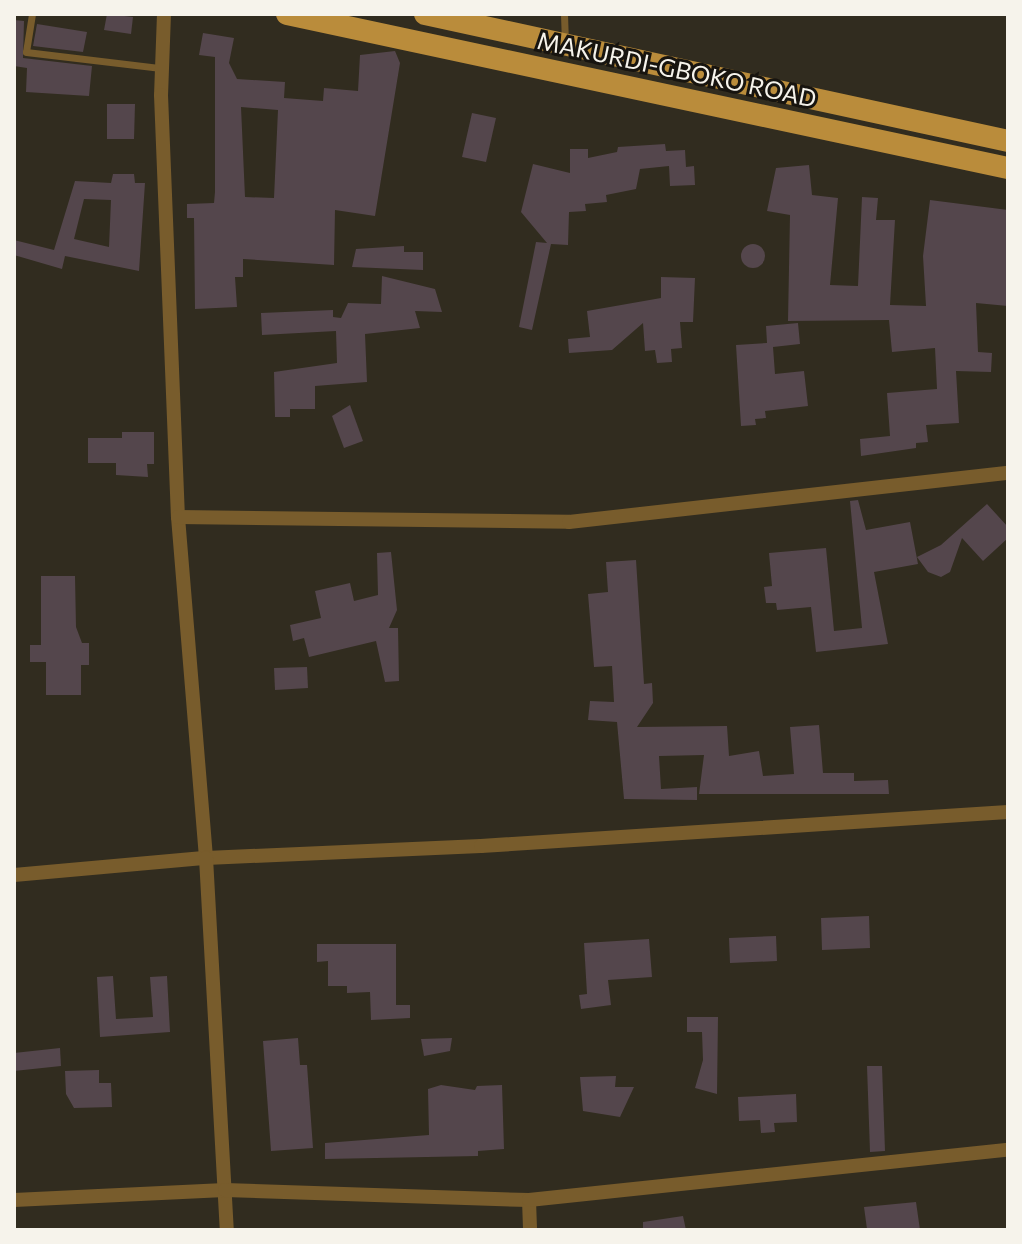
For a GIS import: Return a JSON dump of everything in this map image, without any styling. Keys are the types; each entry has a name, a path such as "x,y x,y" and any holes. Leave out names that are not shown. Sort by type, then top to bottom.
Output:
{"main road":[{"name":"MAKURDI-GBOKO ROAD","path":"287,14 1008,168"},
{"path":"425,14 1008,141"}],"street":[{"path":"164,14 163,68 178,517 206,858 227,1230"},
{"path":"178,517 569,522 1008,473"},
{"path":"14,875 206,858 481,846 1008,812"},
{"path":"14,1200 225,1190 529,1200 1008,1150"},
{"path":"529,1200 530,1230"}],"lane":[{"path":"32,14 26,52 163,68"},
{"path":"564,14 565,44"}],"building":[{"path":"107,14 133,17 131,34 104,30"},
{"path":"14,20 24,21 23,58 92,66 89,96 26,92 27,68 14,66"},
{"path":"37,24 87,32 83,52 33,46"},
{"path":"203,33 234,38 229,63 237,79 285,82 284,98 323,101 324,88 358,91 360,55 395,51 400,63 375,216 335,210 334,265 243,259 243,277 235,277 237,307 195,309 194,218 187,218 187,204 214,203 215,192 215,57 199,55","holes":["241,107 278,110 274,198 245,197"]},
{"path":"107,104 135,104 134,139 107,139"},
{"path":"472,113 496,118 486,162 462,157"},
{"path":"665,144 666,151 685,150 686,167 694,166 695,185 670,186 669,166 640,169 636,189 606,195 607,202 585,204 586,211 569,212 568,245 551,244 532,330 519,327 536,242 547,243 521,212 533,164 570,173 570,149 588,149 588,158 617,152 618,147"},
{"path":"809,165 812,195 838,198 830,285 858,286 862,197 878,198 876,220 895,220 890,305 926,306 923,256 930,200 1008,210 1008,306 976,303 978,352 992,353 991,372 956,371 959,423 926,425 928,442 916,443 916,448 861,456 860,439 890,436 887,393 937,389 935,348 892,352 889,320 788,321 790,215 767,211 776,168"},
{"path":"113,174 134,174 135,183 145,183 139,271 65,256 62,269 14,255 14,240 54,250 75,181 111,183","holes":["84,199 111,200 109,247 74,239"]},
{"path":"753,244 762,247 765,256 762,265 753,268 744,265 741,256 744,247"},
{"path":"404,246 404,252 423,252 423,270 352,267 356,249"},
{"path":"382,276 435,289 442,312 415,311 420,328 365,334 367,382 315,386 315,409 290,409 290,417 275,417 274,372 337,363 336,331 262,335 261,313 333,310 333,317 341,318 348,303 381,304"},
{"path":"661,277 695,278 693,322 680,322 682,348 671,349 672,362 657,363 655,350 645,351 643,323 612,350 569,353 568,339 590,337 587,311 661,298"},
{"path":"798,323 800,344 773,347 775,374 804,371 808,406 765,411 766,418 755,419 756,425 741,426 736,345 767,343 766,326"},
{"path":"350,405 363,441 344,448 332,416"},
{"path":"122,432 154,432 154,464 147,464 148,477 116,475 116,463 88,463 88,438 122,438"},
{"path":"858,500 866,530 910,522 918,564 874,572 888,644 816,652 811,607 777,610 776,603 766,603 764,587 772,586 769,553 826,548 834,631 862,628 850,501"},
{"path":"987,504 1008,527 1008,538 983,561 962,538 950,572 941,577 928,572 917,557 941,545"},
{"path":"391,552 397,610 389,628 398,628 399,681 385,682 376,641 309,657 304,638 293,641 290,625 321,618 315,591 350,583 354,601 378,595 377,553"},
{"path":"636,560 644,684 652,683 653,703 637,727 727,726 729,756 759,751 763,776 794,774 790,727 819,725 823,773 854,773 854,781 888,780 889,794 699,794 704,755 659,756 661,789 697,787 697,800 624,799 617,722 588,720 590,701 614,702 612,666 594,667 588,594 608,592 606,562"},
{"path":"41,576 75,576 76,627 82,643 89,643 89,665 81,665 81,695 46,695 46,662 30,662 30,645 41,645"},
{"path":"307,667 308,688 275,690 274,668"},
{"path":"869,916 870,948 822,950 821,918"},
{"path":"776,936 777,961 730,963 729,938"},
{"path":"649,939 652,977 608,980 611,1005 581,1009 579,995 587,994 584,943"},
{"path":"317,944 396,944 396,1005 410,1005 410,1018 371,1020 370,992 347,993 347,986 328,986 328,961 317,962"},
{"path":"113,976 116,1019 153,1017 150,977 167,976 170,1032 100,1037 97,977"},
{"path":"687,1017 718,1017 717,1094 695,1088 703,1060 702,1032 687,1032"},
{"path":"298,1038 300,1065 307,1065 313,1148 271,1151 263,1041"},
{"path":"452,1038 450,1051 424,1056 421,1039"},
{"path":"60,1048 61,1066 14,1071 14,1053"},
{"path":"867,1066 882,1066 885,1151 870,1152"},
{"path":"99,1070 99,1083 111,1083 112,1107 74,1108 66,1094 65,1071"},
{"path":"616,1076 615,1087 634,1087 620,1117 583,1111 580,1077"},
{"path":"441,1085 475,1090 477,1086 502,1085 504,1149 478,1151 478,1156 325,1159 325,1143 429,1135 428,1089"},
{"path":"796,1094 797,1122 774,1123 775,1132 761,1133 760,1120 739,1121 738,1097"},
{"path":"916,1202 920,1230 867,1229 864,1207"},
{"path":"683,1216 686,1230 643,1230 643,1222"}]}
